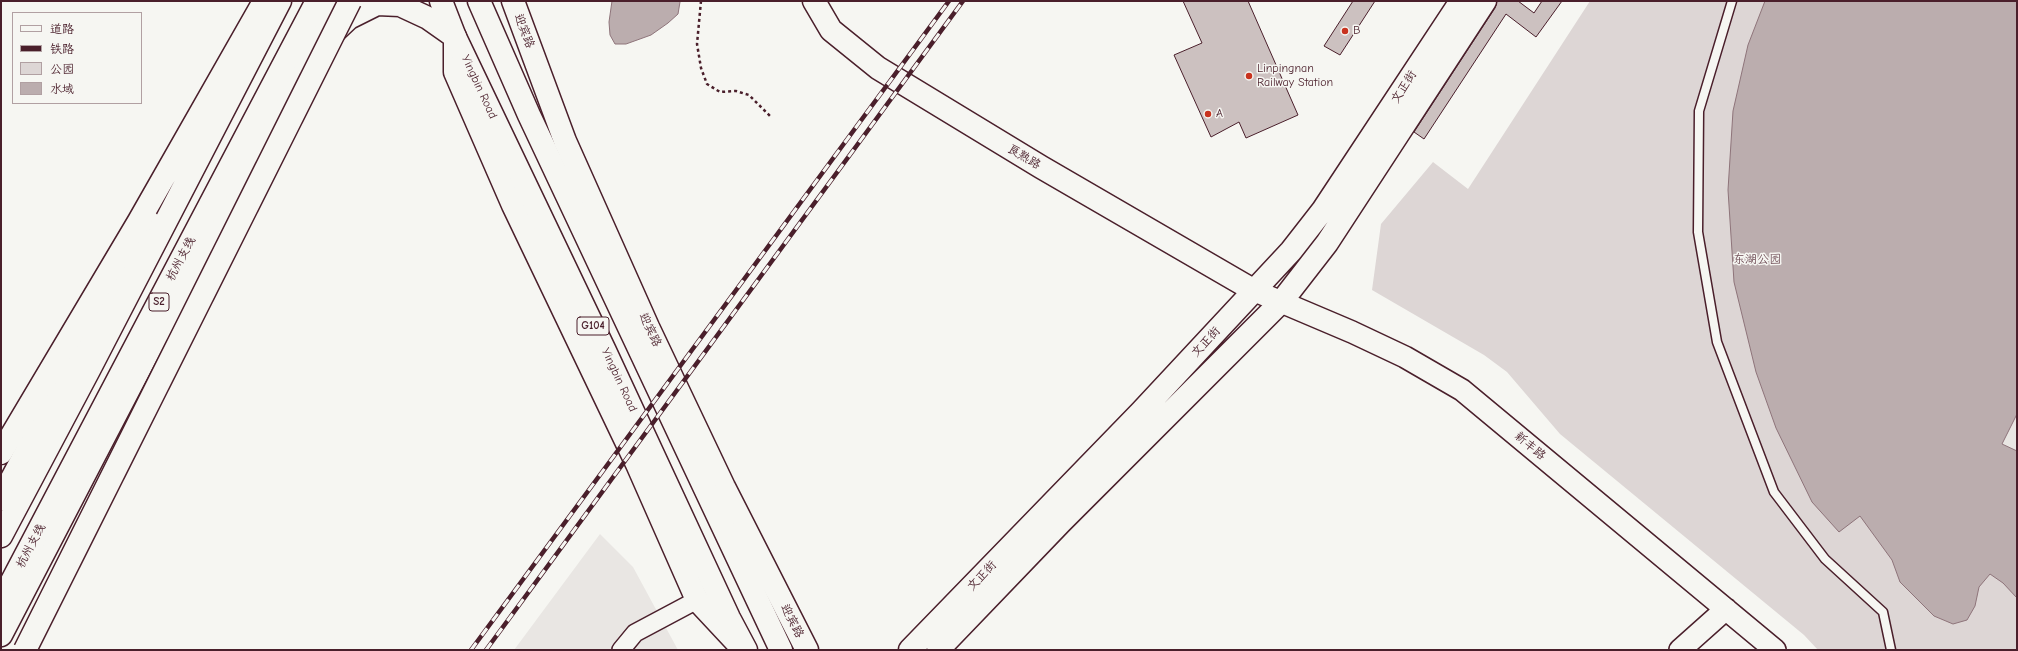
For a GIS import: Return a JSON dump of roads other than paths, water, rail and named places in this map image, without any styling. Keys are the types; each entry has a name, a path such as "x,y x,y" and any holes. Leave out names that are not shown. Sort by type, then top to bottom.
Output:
{"main road":[{"path":"1,453 139,221 265,1"},
{"path":"1,499 268,1"},
{"name":"S2","path":"1,536 89,370 280,1"},
{"name":"杭州支线","path":"1,602 317,1"},
{"path":"1,635 331,1"},
{"path":"25,650 350,1"},
{"name":"Yingbin Road","path":"441,1 455,37 745,650"},
{"name":"G104","path":"479,1 532,123 781,650"},
{"name":"迎宾路","path":"513,1 565,141 648,327 724,487 807,650"},
{"name":"良熟路","path":"814,1 831,30 878,68 1041,167 1254,290"},
{"name":"文正街","path":"910,650 1141,412 1291,251 1323,210 1461,1"},
{"name":"文正街","path":"938,650 1066,516 1282,301 1326,243 1485,1"},
{"path":"297,67 349,18 377,4 400,5 428,18 455,37 454,72 513,205 637,464 697,600 745,650"},
{"path":"32,650 85,531"}],"street":[{"name":"新丰路","path":"1254,290 1282,301 1405,357 1462,390 1775,650"},
{"path":"621,650 635,633 697,600"},
{"path":"1680,650 1726,609"}],"lane":[{"path":"1732,1 1699,111 1698,232 1717,342 1774,492 1825,559 1883,612 1892,650"}],"water":[{"path":"612,1 680,2 678,14 651,35 626,44 615,44 610,35 609,22"},
{"path":"1765,1 2017,1 2017,414 2002,444 2017,451 2017,598 2003,583 1990,574 1979,587 1975,606 1967,620 1953,624 1934,616 1900,582 1892,560 1860,516 1839,532 1812,502 1776,428 1756,372 1734,282 1728,190 1733,111 1748,45"}],"railway":[{"path":"471,650 949,1"},
{"path":"486,650 963,1"}],"place":[{"name":"B","path":"1345,31"},
{"name":"Linpingnan Railway Station","path":"1249,76"},
{"name":"A","path":"1208,114"}],"park label":[{"name":"东湖公园","path":"1757,260"}]}
